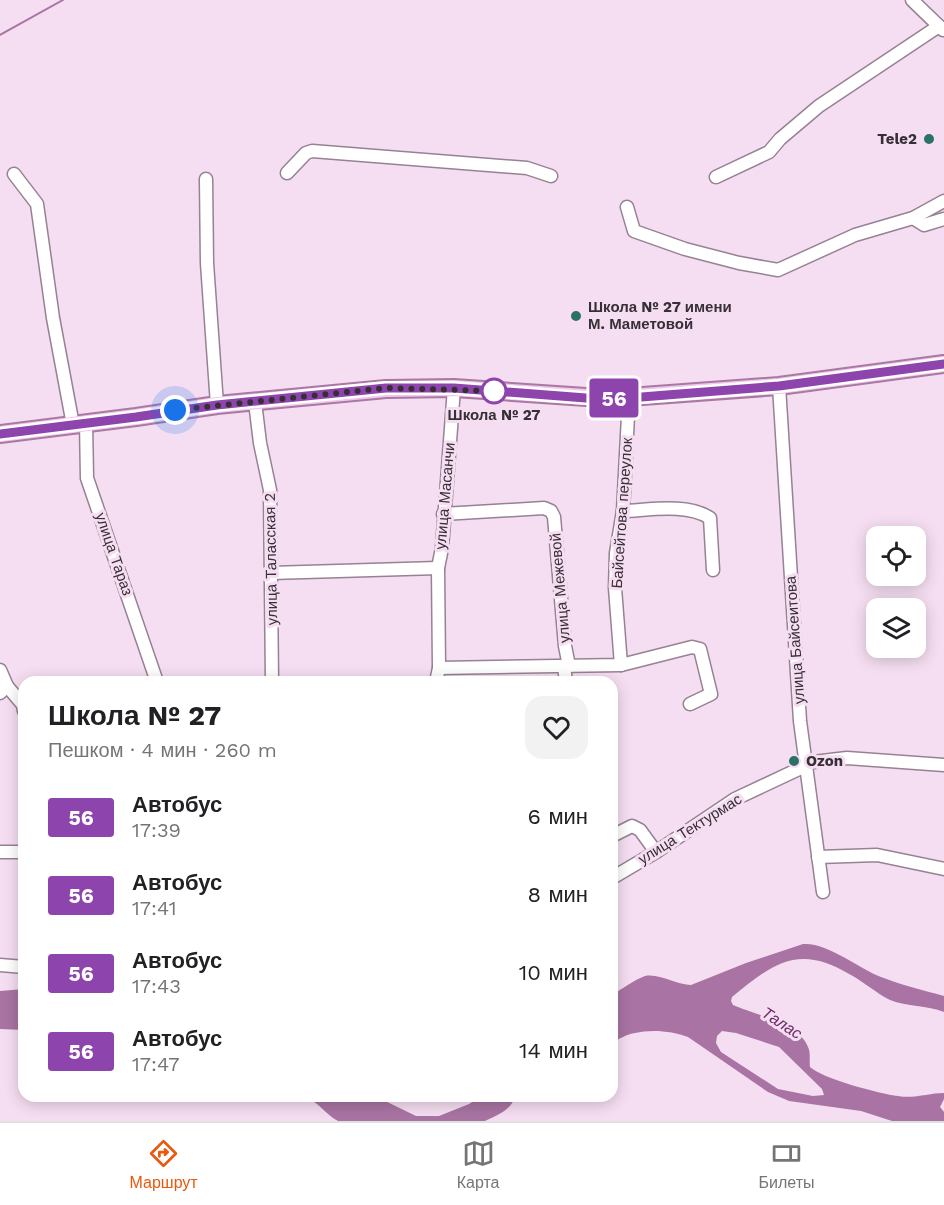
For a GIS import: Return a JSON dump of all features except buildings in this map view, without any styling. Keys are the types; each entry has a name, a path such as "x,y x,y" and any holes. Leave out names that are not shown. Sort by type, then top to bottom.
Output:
{"main road":[{"path":"0,434 217,405 386,388 454,388 586,398 629,398 779,386 944,364"}],"street":[{"path":"716,177 769,152 780,139 819,106 941,28 912,0"},
{"path":"287,173 306,153 312,150 527,168 551,176"},
{"name":"улица Тараз","path":"14,174 37,204 52,318 80,424 87,478 155,676"},
{"path":"206,179 207,263 217,405"},
{"path":"627,207 634,231 685,249 778,270 855,235 913,218 944,201"},
{"path":"913,218 924,225 944,219"},
{"name":"улица Байсеитова","path":"779,386 800,720 823,892"},
{"name":"улица Масанчи","path":"437,676 438,568 442,548 454,388"},
{"name":"Байсейтова переулок","path":"621,665 615,588 616,553 623,511 629,398"},
{"name":"улица Таласская 2","path":"255,402 260,443 270,490 272,676"},
{"name":"улица Межевой","path":"443,514 544,508 551,512 554,517 567,666"},
{"path":"623,511 684,509 700,512 710,518 713,570"},
{"name":"улица Масанчи","path":"271,573 438,568"},
{"path":"439,668 621,665 692,647 700,649 711,694 690,704"},
{"path":"566,676 567,666"},
{"path":"0,670 4,689 18,701"},
{"name":"улица Тектурмас","path":"618,874 735,800 801,768 805,763 847,758 944,765"},
{"path":"618,833 632,826 640,830 656,852"},
{"path":"0,852 18,852"},
{"path":"818,857 877,855 944,869"},
{"path":"0,965 18,966"}],"shaded area":[{"path":"803,944 812,944 832,951 881,977 944,996 944,1012 897,1002 832,965 816,960 801,959 787,961 774,967 747,985 732,997 731,1001 733,1005 775,1021 796,1032 808,1047 810,1067 826,1076 865,1089 898,1096 944,1093 940,1107 944,1112 944,1121 892,1121 861,1111 789,1101 768,1092 688,1037 676,1033 641,1032 618,1040 618,991 645,976 691,985 746,963","holes":["722,1031 736,1033 779,1047 822,1089 824,1095 813,1096 778,1089 721,1052 716,1043 717,1036"]},
{"path":"18,990 18,1030 0,1029 0,991"},
{"path":"314,1102 387,1102 416,1116 439,1116 472,1102 513,1102 507,1109 485,1121 338,1121"}],"waterway":[{"path":"0,35 63,0"}],"bus line":[{"name":"56","path":"0,434 217,405 386,388 454,388 586,398 629,398 779,386 944,364"}],"place":[{"name":"Tele2","path":"929,139"},
{"name":"Школа № 27 имени М. Маметовой","path":"576,316"},
{"name":"Школа № 27","path":"494,391"},
{"name":"Ozon","path":"794,761"}],"route":[{"path":"175,410 386,388 454,388 498,391 494,391"}],"water label":[{"name":"Талас","path":"782,1023"}]}
